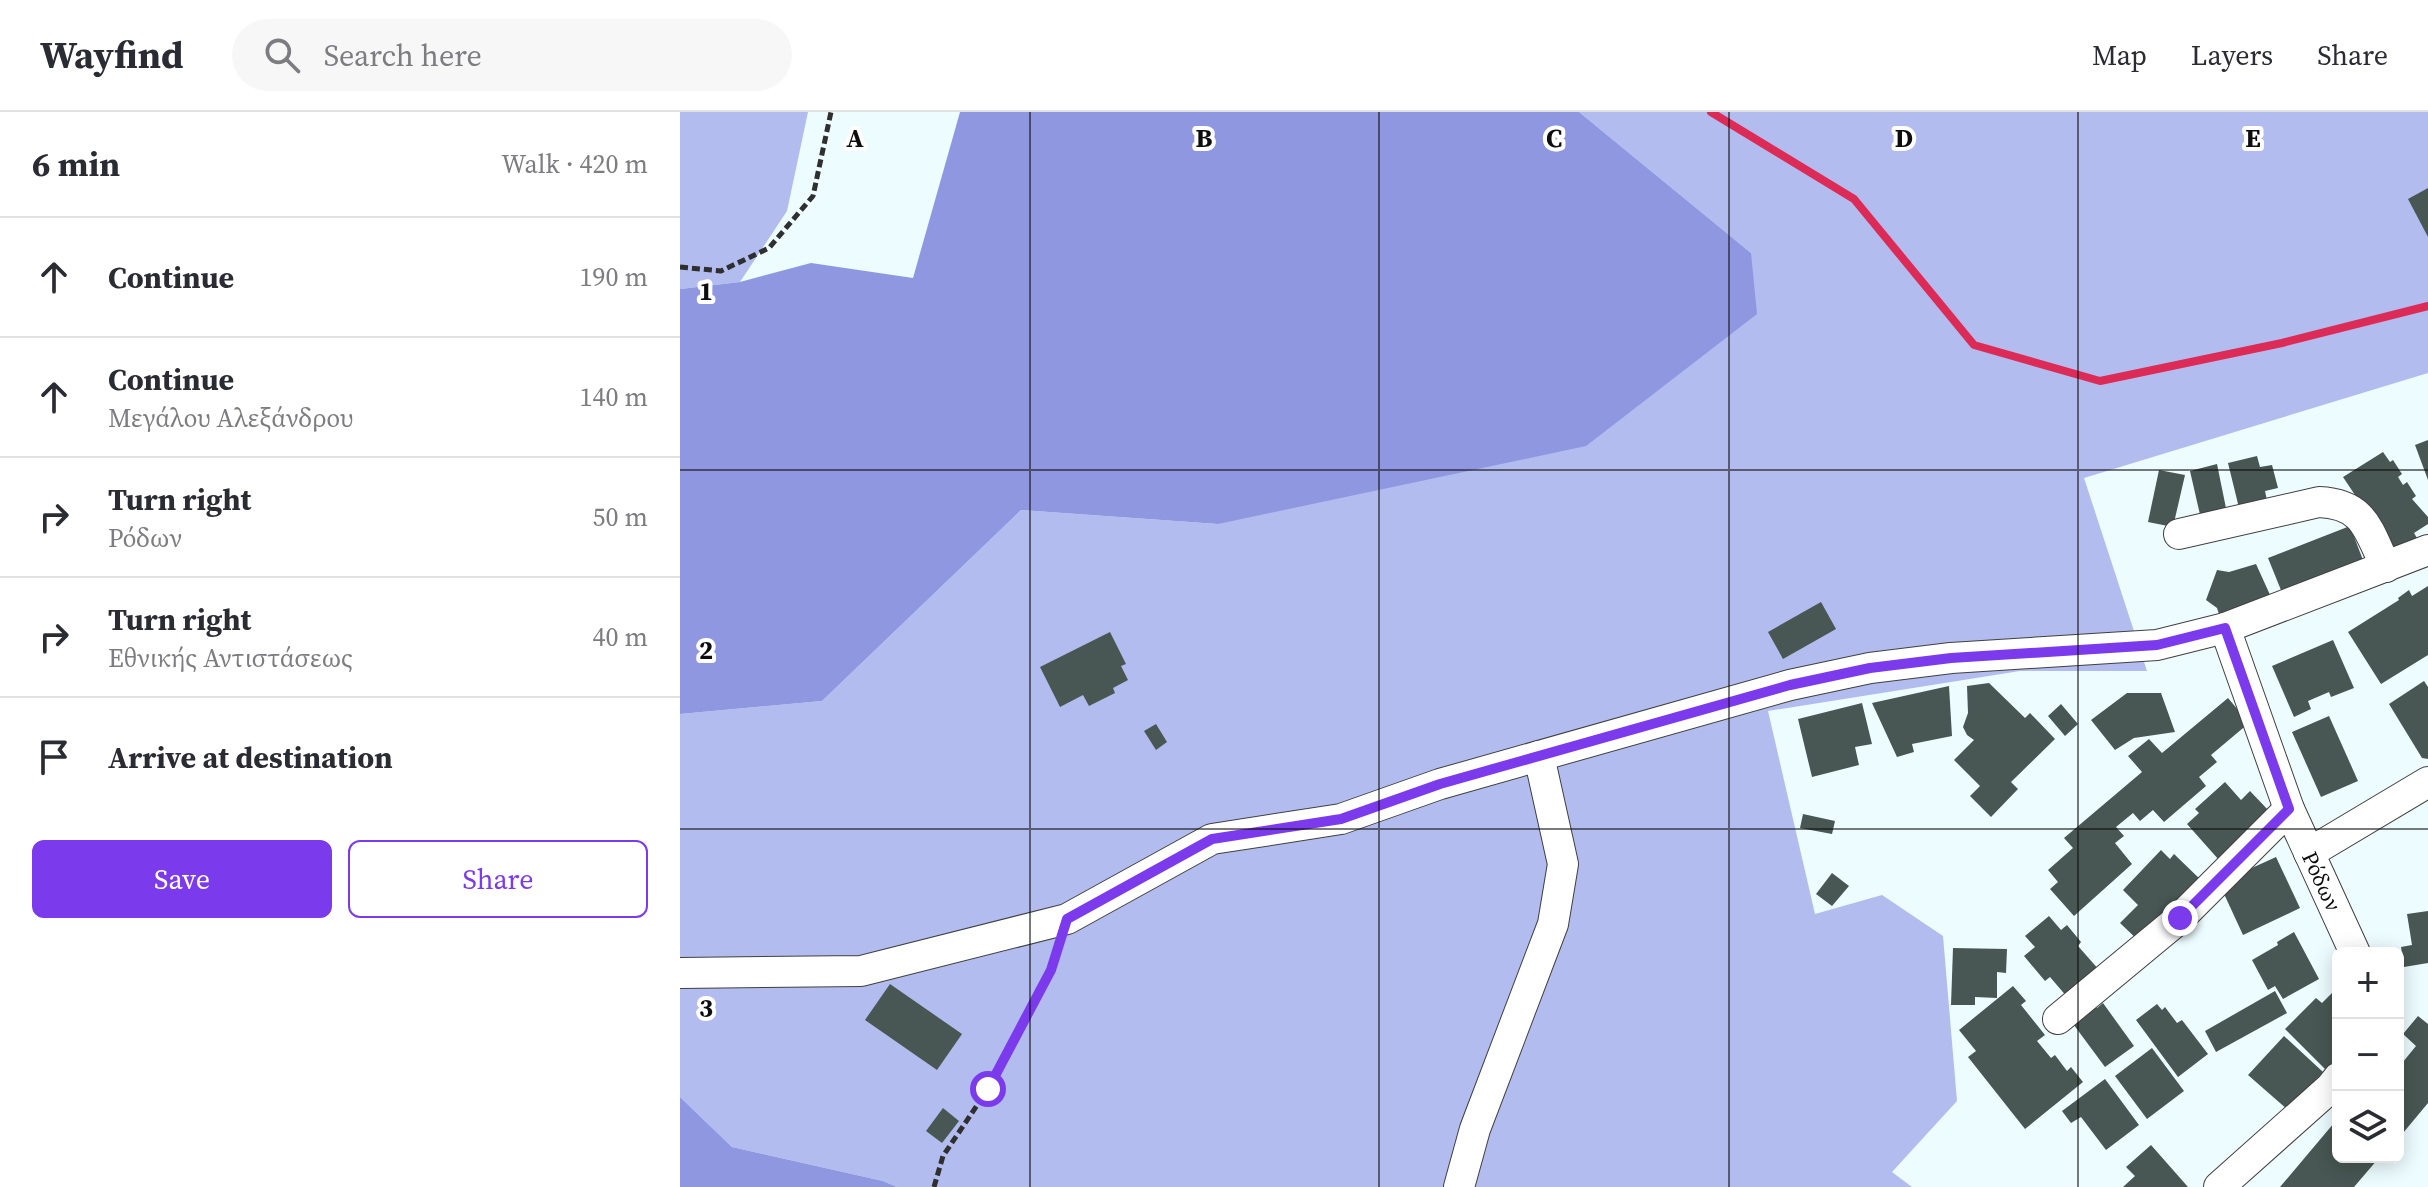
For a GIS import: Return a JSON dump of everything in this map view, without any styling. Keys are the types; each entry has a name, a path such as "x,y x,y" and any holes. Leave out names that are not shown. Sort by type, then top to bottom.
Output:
{"street":[{"path":"2179,534 2319,502 2339,503 2354,510 2363,519 2386,567"},
{"path":"680,973 861,971 1067,919 1212,839 1341,819 1440,784 1790,685 1870,668 1951,658 2157,645 2225,628 2428,550"},
{"name":"Ρόδων","path":"2225,628 2289,809 2352,947"},
{"path":"1459,1187 1475,1129 1553,924 1563,864 1539,756"},
{"path":"2309,853 2428,782"},
{"path":"2058,1019 2180,918 2289,809"},
{"path":"2219,1187 2332,1083"}],"path":[{"path":"680,267 721,271 769,248 813,196 831,112"},
{"path":"934,1187 943,1156 988,1089 1051,970 1067,919"}],"shaded area":[{"path":"680,112 808,112 787,211 740,282 680,289"},
{"path":"960,112 1579,112 1751,253 1757,314 1586,446 1218,524 1021,510 822,701 680,714 680,289 740,282 811,263 913,278"},
{"path":"1579,112 2428,112 2428,373 2084,478 2147,671 2020,671 1768,711 1815,914 1882,895 1943,936 1957,1101 1892,1172 1912,1187 897,1187 883,1181 732,1147 680,1097 680,714 822,701 1021,510 1218,524 1751,253"},
{"path":"680,1097 732,1147 883,1181 897,1187 680,1187"}],"building":[{"path":"2428,188 2428,237 2408,199"},
{"path":"2428,440 2428,480 2415,445"},
{"path":"2383,452 2390,462 2393,460 2402,474 2398,477 2403,485 2407,482 2416,496 2412,499 2428,517 2428,524 2414,533 2417,538 2393,553 2350,499 2355,495 2343,477"},
{"path":"2257,456 2260,467 2272,465 2278,488 2265,491 2268,505 2240,512 2228,463"},
{"path":"2217,464 2227,513 2201,519 2190,471"},
{"path":"2159,470 2185,475 2173,527 2148,522"},
{"path":"2350,526 2366,568 2285,600 2268,558"},
{"path":"2256,564 2271,597 2221,620 2217,608 2206,600 2217,570 2229,572"},
{"path":"2428,586 2428,655 2381,684 2348,632 2399,600 2409,590 2412,596"},
{"path":"1821,602 1836,629 1783,659 1768,632"},
{"path":"1110,632 1126,664 1121,666 1128,680 1113,688 1115,693 1089,706 1083,695 1060,707 1040,667"},
{"path":"2333,640 2354,688 2331,697 2329,692 2308,701 2311,709 2294,717 2272,666"},
{"path":"2424,681 2428,687 2428,759 2422,758 2389,704"},
{"path":"1989,683 2025,718 2030,713 2055,739 2011,782 2018,789 1991,817 1970,796 1980,786 1954,760 1974,740 1963,727 1968,713 1967,686"},
{"path":"1949,686 1952,736 1912,744 1914,752 1897,757 1872,703"},
{"path":"2127,693 2161,693 2175,732 2134,738 2115,750 2091,720"},
{"path":"2228,698 2249,723 2211,755 2217,762 2199,777 2206,786 2164,822 2153,810 2140,821 2133,813 2116,827 2124,836 2115,843 2132,864 2074,916 2050,889 2058,882 2048,870 2073,848 2064,838 2142,772 2128,756 2149,739 2162,753"},
{"path":"1862,703 1872,744 1855,747 1859,765 1812,777 1798,719"},
{"path":"2061,704 2078,724 2065,736 2048,716"},
{"path":"2329,716 2358,781 2321,797 2292,732"},
{"path":"1156,724 1167,742 1156,750 1144,731"},
{"path":"2225,782 2241,800 2250,791 2269,811 2219,860 2187,824 2199,813 2195,809"},
{"path":"1803,814 1835,821 1832,834 1800,828"},
{"path":"2161,850 2170,859 2174,854 2203,882 2142,944 2120,923 2138,905 2123,890"},
{"path":"2276,857 2300,908 2243,935 2219,883"},
{"path":"1832,873 1849,886 1832,906 1816,894"},
{"path":"2428,911 2428,963 2404,967 2404,947 2401,947 2412,945 2407,914"},
{"path":"2049,916 2061,930 2067,925 2081,942 2078,946 2100,971 2068,998 2050,977 2045,981 2024,956 2035,947 2025,936"},
{"path":"2294,932 2319,979 2283,999 2275,986 2268,990 2252,960"},
{"path":"1953,948 2007,949 2006,973 1997,972 1997,998 1975,997 1975,1005 1951,1005"},
{"path":"890,984 962,1034 937,1070 865,1020"},
{"path":"2013,986 2026,1001 2021,1005 2045,1035 2037,1041 2051,1058 2055,1055 2067,1071 2071,1067 2083,1082 2025,1129 1968,1057 1976,1051 1959,1030"},
{"path":"2275,991 2287,1013 2216,1052 2205,1031"},
{"path":"2332,993 2332,1064 2326,1070 2285,1029 2316,998 2322,1003"},
{"path":"2091,999 2097,1008 2103,1003 2134,1046 2105,1067 2068,1017"},
{"path":"2157,1004 2162,1010 2165,1007 2177,1023 2182,1020 2208,1054 2178,1077 2136,1020"},
{"path":"2418,1016 2428,1024 2428,1103 2404,1132 2404,1061 2416,1046 2404,1033"},
{"path":"2284,1036 2323,1072 2289,1111 2248,1075"},
{"path":"2152,1048 2184,1091 2147,1119 2115,1076"},
{"path":"2105,1079 2139,1125 2106,1150 2081,1117 2071,1123 2062,1111"},
{"path":"943,1108 959,1121 942,1143 926,1131"},
{"path":"2332,1125 2332,1163 2375,1163 2354,1187 2280,1187"},
{"path":"2151,1145 2188,1187 2123,1187 2135,1176 2126,1167"}],"waterway":[{"path":"1711,112 1854,199 1974,345 2100,381 2282,343 2428,306"}],"route":[{"path":"988,1089 1051,970 1067,919 1212,839 1341,819 1440,784 1790,685 1870,668 1951,658 2157,645 2225,628 2289,809 2180,918"}]}
